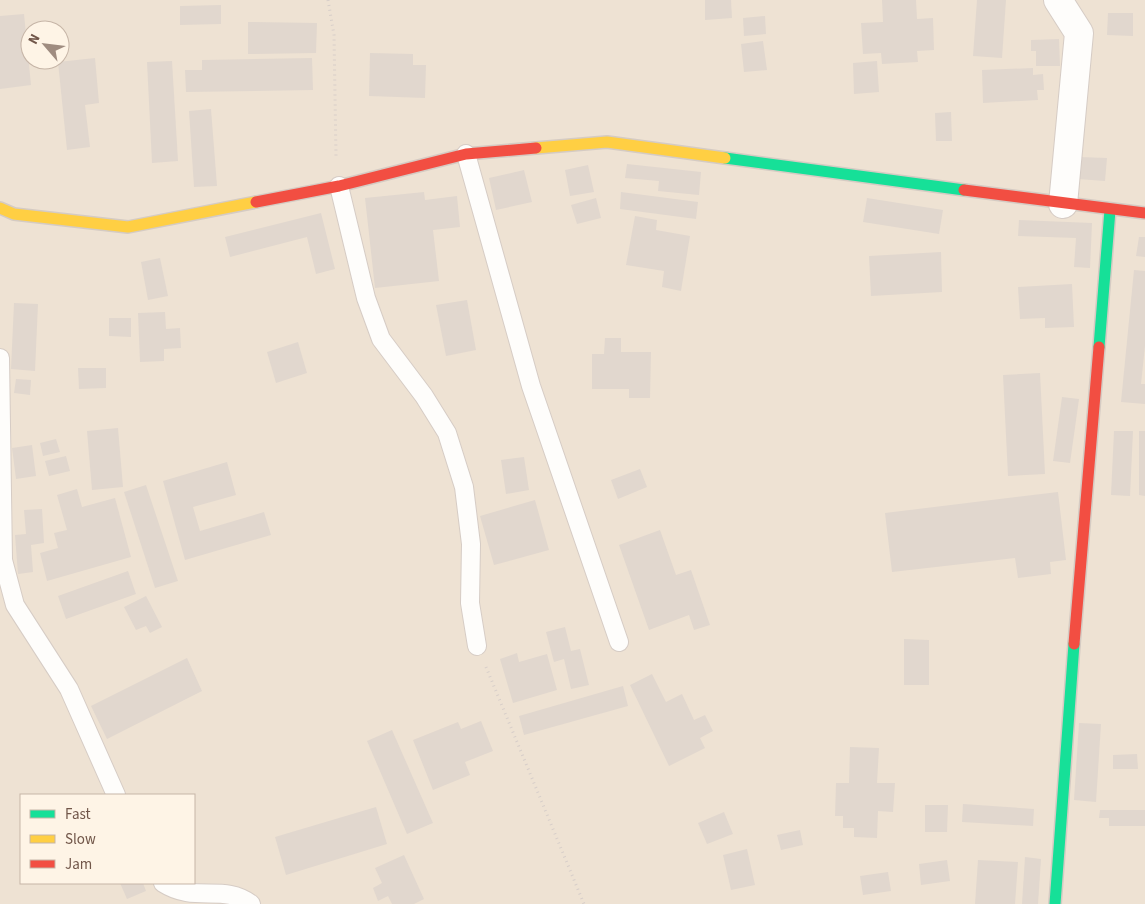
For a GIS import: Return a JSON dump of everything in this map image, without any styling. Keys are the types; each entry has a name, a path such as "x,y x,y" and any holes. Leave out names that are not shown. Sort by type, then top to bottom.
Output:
{"street":[{"path":"1058,0 1079,33 1063,204"},
{"path":"0,208 14,214 128,227 340,186 466,154 607,142 1063,204 1145,213"},
{"path":"1055,904 1074,642 1110,210"}],"lane":[{"path":"466,154 531,386 619,642"},
{"path":"340,186 366,298 381,339 424,396 447,432 464,487 471,544 470,603 477,646"},
{"path":"0,358 3,560 14,605 69,689 116,794"},
{"path":"164,884 175,891 196,895 233,894 251,904"}],"path":[{"path":"328,0 334,35 334,123 340,186"},
{"path":"477,646 584,904"}],"shaded area":[{"path":"0,0 1145,0 1145,904 0,904"}],"building":[{"path":"705,0 731,0 732,18 705,20"},
{"path":"882,0 916,0 917,19 933,18 934,50 917,51 918,62 882,64 881,53 863,54 861,23 883,22"},
{"path":"977,0 1006,0 1002,58 973,56"},
{"path":"221,5 221,24 180,25 180,6"},
{"path":"1108,13 1133,13 1133,36 1107,35"},
{"path":"24,14 25,20 20,20 20,70 30,70 31,85 0,89 0,16"},
{"path":"765,16 766,34 744,36 743,18"},
{"path":"248,22 317,23 316,53 248,54"},
{"path":"1059,39 1060,66 1036,66 1036,51 1031,51 1031,40"},
{"path":"763,41 767,70 744,72 741,44"},
{"path":"370,53 413,54 413,65 426,65 425,98 369,96"},
{"path":"95,58 99,103 85,105 90,147 67,150 59,70 70,70 70,61"},
{"path":"312,58 313,90 186,92 185,70 202,70 202,60"},
{"path":"172,61 178,161 152,163 147,62"},
{"path":"877,61 879,92 854,94 853,63"},
{"path":"1033,68 1033,75 1043,74 1044,90 1037,90 1038,100 983,103 982,70"},
{"path":"211,109 217,186 194,187 189,111"},
{"path":"951,112 952,141 936,141 935,113"},
{"path":"1079,157 1107,158 1105,181 1078,179"},
{"path":"627,164 701,172 699,195 658,191 659,181 625,178"},
{"path":"588,165 594,192 570,196 565,170"},
{"path":"524,170 532,202 496,210 489,178"},
{"path":"424,192 425,200 457,196 460,227 433,230 439,281 375,288 365,198"},
{"path":"621,192 698,202 696,219 620,209"},
{"path":"596,198 601,218 577,224 571,205"},
{"path":"867,198 943,210 939,234 863,222"},
{"path":"321,213 335,269 316,274 307,237 230,257 225,237"},
{"path":"635,216 657,220 656,230 690,236 681,291 662,287 664,271 626,265"},
{"path":"1019,220 1092,223 1090,268 1074,267 1076,238 1018,236"},
{"path":"1139,237 1145,237 1145,257 1136,256"},
{"path":"941,252 942,292 871,296 869,256"},
{"path":"160,258 168,296 148,300 141,262"},
{"path":"1134,270 1145,271 1145,346 1141,384 1145,384 1145,404 1121,402"},
{"path":"1072,284 1074,327 1045,328 1045,318 1020,319 1018,287"},
{"path":"467,300 476,350 446,356 436,305"},
{"path":"14,303 38,304 35,371 11,369"},
{"path":"165,312 166,329 180,328 181,348 164,349 164,361 140,362 138,313"},
{"path":"109,318 131,318 131,337 109,336"},
{"path":"605,338 621,338 621,352 651,352 650,398 629,398 629,389 592,389 592,354 604,354"},
{"path":"298,342 307,373 276,383 267,352"},
{"path":"78,368 106,368 106,388 79,389"},
{"path":"1040,373 1045,474 1008,476 1003,375"},
{"path":"16,379 31,380 30,395 14,393"},
{"path":"1062,397 1079,399 1070,463 1053,461"},
{"path":"118,428 123,487 92,490 87,431"},
{"path":"1114,431 1133,431 1130,496 1111,495"},
{"path":"1139,431 1145,431 1145,496 1139,495"},
{"path":"56,439 60,452 43,456 40,443"},
{"path":"32,445 36,476 16,479 12,448"},
{"path":"66,456 70,471 49,476 45,461"},
{"path":"524,457 529,490 506,494 501,460"},
{"path":"227,462 236,495 193,507 200,531 264,512 271,535 185,560 163,481"},
{"path":"640,469 647,487 618,499 611,480"},
{"path":"146,485 178,581 155,588 124,492"},
{"path":"77,489 82,507 115,498 131,557 47,581 40,553 58,548 54,533 67,530 57,495"},
{"path":"1058,492 1066,560 1050,562 1051,574 1018,578 1015,558 892,572 885,513"},
{"path":"535,500 549,550 494,565 480,516"},
{"path":"42,509 44,543 31,545 33,572 18,574 15,535 26,534 24,510"},
{"path":"660,530 676,575 691,570 710,625 694,630 689,615 649,630 619,545"},
{"path":"128,571 136,594 66,619 58,596"},
{"path":"146,596 162,627 150,633 146,626 136,630 124,607"},
{"path":"565,627 571,651 580,649 589,685 571,689 564,659 554,662 546,632"},
{"path":"904,639 929,640 929,685 904,685"},
{"path":"517,653 519,662 547,654 557,690 513,703 500,659"},
{"path":"187,658 202,691 107,739 91,706"},
{"path":"652,674 666,702 682,694 694,720 705,715 713,731 700,738 705,748 669,766 630,685"},
{"path":"623,686 628,706 524,735 519,716"},
{"path":"481,721 493,751 465,762 470,775 433,790 413,740 458,722 461,729"},
{"path":"1079,723 1101,724 1096,802 1074,800"},
{"path":"392,730 433,823 407,834 367,741"},
{"path":"850,747 879,748 877,783 895,783 893,812 878,811 877,838 854,837 854,828 843,828 843,816 835,816 836,783 849,783"},
{"path":"1137,754 1138,769 1113,769 1113,755"},
{"path":"963,804 1034,809 1033,826 962,822"},
{"path":"925,805 948,805 947,832 925,832"},
{"path":"376,807 387,844 286,875 275,837"},
{"path":"1100,810 1145,810 1145,826 1109,826 1109,818 1099,818"},
{"path":"724,812 733,834 707,844 698,823"},
{"path":"800,830 803,845 781,850 777,835"},
{"path":"747,849 755,885 731,890 723,855"},
{"path":"404,855 424,899 414,904 392,904 388,896 378,901 373,888 382,883 375,868"},
{"path":"1025,857 1041,859 1038,904 1022,904"},
{"path":"947,860 950,881 921,885 919,864"},
{"path":"978,860 1018,862 1015,904 975,904"},
{"path":"888,872 891,891 863,895 860,876"},
{"path":"120,884 143,884 146,891 127,899"}],"traffic: fast":[{"path":"725,158 964,190"},
{"path":"1099,347 1110,210"},
{"path":"1055,904 1074,644"}],"traffic: slow":[{"path":"536,148 607,142 725,158"},
{"path":"0,208 14,214 128,227 256,202"}],"traffic: jam":[{"path":"256,202 339,186 466,154 536,148"},
{"path":"964,190 1145,213"},
{"path":"1074,644 1099,347"}]}
